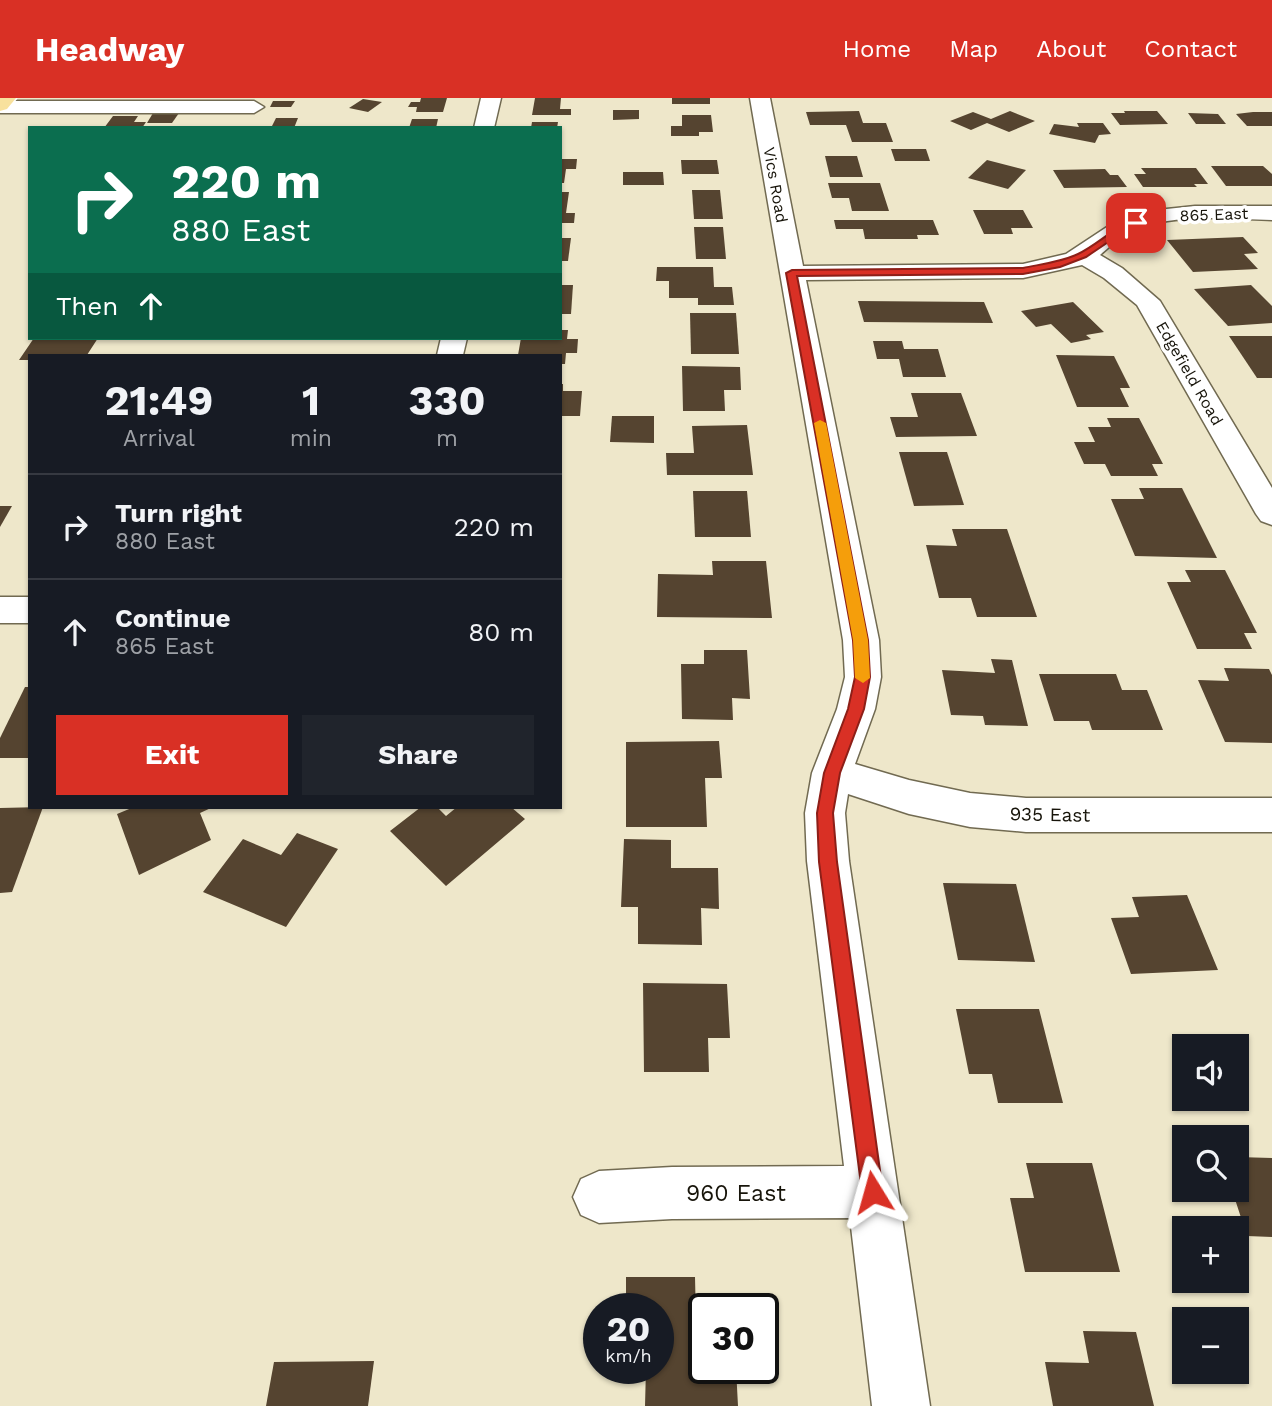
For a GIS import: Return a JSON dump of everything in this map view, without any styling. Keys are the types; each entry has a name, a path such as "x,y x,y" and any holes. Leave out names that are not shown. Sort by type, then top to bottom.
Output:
{"main road":[{"path":"0,105 6,98"}],"street":[{"path":"484,126 491,98"},
{"name":"Vics Road","path":"760,98 860,640 863,677 856,709 832,773 825,813 828,862 901,1406"},
{"path":"0,105 254,107"},
{"name":"865 East","path":"792,273 1023,271 1056,265 1083,255 1122,228 1150,219 1183,214 1272,213"},
{"name":"Edgefield Road","path":"1083,255 1113,273 1147,301 1272,514"},
{"path":"0,610 28,610"},
{"name":"935 East","path":"832,773 909,797 970,810 1026,815 1272,815"},
{"name":"960 East","path":"599,1197 672,1193 873,1192"}],"building":[{"path":"421,98 447,98 443,112 416,112 417,107 408,107 411,102 420,102"},
{"path":"535,98 561,98 560,109 571,109 571,115 532,115"},
{"path":"672,98 710,98 710,104 672,104"},
{"path":"363,99 382,102 368,112 349,108"},
{"path":"273,101 295,101 291,107 270,107"},
{"path":"613,110 639,110 639,119 613,120"},
{"path":"859,111 863,123 886,123 893,142 852,142 846,125 810,125 806,112"},
{"path":"1010,111 1035,121 1009,132 987,123 971,130 950,121 973,112 991,119"},
{"path":"1124,111 1157,111 1168,124 1120,125 1111,113 1125,113"},
{"path":"1272,112 1272,126 1247,126 1236,114"},
{"path":"153,113 179,113 172,123 147,123"},
{"path":"1188,113 1218,114 1226,124 1196,124"},
{"path":"682,115 711,115 713,132 699,132 699,136 671,136 671,126 682,126"},
{"path":"113,116 138,116 134,122 146,122 143,126 106,126"},
{"path":"276,118 298,118 295,126 272,126"},
{"path":"412,119 438,119 436,126 410,126"},
{"path":"532,122 558,122 557,126 531,126"},
{"path":"1077,123 1103,123 1111,134 1099,135 1095,143 1049,134 1054,124 1079,127"},
{"path":"891,149 926,149 930,161 895,161"},
{"path":"825,156 857,156 863,177 830,177"},
{"path":"562,159 577,159 576,169 566,169 564,183"},
{"path":"681,160 717,160 719,174 682,174"},
{"path":"987,160 1026,170 1008,189 968,178"},
{"path":"1211,166 1263,166 1272,174 1272,186 1226,186"},
{"path":"1141,168 1196,168 1208,184 1194,184 1197,187 1143,187 1134,174 1146,174"},
{"path":"1105,169 1110,175 1118,175 1127,187 1064,188 1053,170"},
{"path":"623,172 663,172 664,185 623,185"},
{"path":"828,183 880,183 889,211 852,211 849,198 832,198"},
{"path":"692,190 720,190 723,219 694,219"},
{"path":"562,192 569,192 566,213 575,213 574,223 562,223"},
{"path":"973,210 1023,210 1033,228 1011,228 1013,234 984,234"},
{"path":"834,220 933,220 939,235 917,235 918,239 865,239 863,229 836,229"},
{"path":"694,227 723,227 726,259 696,259"},
{"path":"1243,237 1258,253 1244,254 1258,269 1193,272 1167,240"},
{"path":"562,238 571,238 568,261 562,261"},
{"path":"657,267 713,267 714,287 732,287 734,305 698,305 698,298 669,298 669,281 656,281"},
{"path":"562,285 573,285 571,314 562,314"},
{"path":"1251,285 1272,306 1272,323 1228,326 1194,289"},
{"path":"858,301 984,302 993,323 864,322"},
{"path":"1073,302 1104,332 1086,335 1091,339 1071,343 1051,324 1036,327 1021,311"},
{"path":"690,313 736,313 739,354 691,354"},
{"path":"562,330 568,330 567,339 578,339 577,353 566,353 565,364 562,364 562,354 518,354 521,340 562,340"},
{"path":"1229,336 1272,336 1272,378 1257,378"},
{"path":"33,340 97,340 88,354 28,354 28,360 19,360"},
{"path":"873,341 902,341 904,349 938,349 946,377 903,377 899,359 877,359"},
{"path":"1056,355 1114,356 1130,388 1120,388 1129,407 1077,407"},
{"path":"682,366 740,367 741,390 724,390 725,411 683,411"},
{"path":"562,384 563,391 582,391 580,416 562,416"},
{"path":"911,393 961,393 977,436 896,437 890,417 918,417"},
{"path":"612,416 654,416 654,443 610,442"},
{"path":"1107,418 1139,418 1163,464 1152,464 1158,476 1111,476 1105,464 1084,464 1074,442 1095,442 1088,427 1111,427"},
{"path":"747,425 753,475 667,475 666,453 694,453 692,426"},
{"path":"899,452 947,452 964,505 914,506"},
{"path":"1139,488 1182,488 1217,558 1135,556 1111,499 1144,499"},
{"path":"693,491 747,491 751,537 695,537"},
{"path":"0,506 12,506 0,527"},
{"path":"952,529 1007,529 1037,617 977,617 971,598 939,598 926,545 957,546"},
{"path":"712,561 766,561 772,618 657,617 658,574 713,575"},
{"path":"1185,570 1225,570 1257,633 1244,633 1252,649 1197,649 1167,582 1191,582"},
{"path":"704,650 747,650 750,699 732,698 733,720 682,719 681,664 704,664"},
{"path":"991,659 1012,660 1028,726 985,725 983,716 951,715 942,670 995,673"},
{"path":"1224,668 1269,669 1272,675 1272,743 1225,742 1198,680 1229,681"},
{"path":"1039,674 1116,674 1122,690 1147,690 1163,730 1092,730 1089,721 1054,721"},
{"path":"25,687 28,687 28,758 0,758 0,738"},
{"path":"719,741 722,778 705,778 707,827 626,827 626,742"},
{"path":"0,808 42,809 12,892 0,893"},
{"path":"129,809 209,809 200,813 211,840 139,875 117,814"},
{"path":"418,809 439,809 446,816 455,809 513,809 525,819 446,886 390,831"},
{"path":"297,833 338,849 286,927 203,892 243,839 281,855"},
{"path":"624,839 671,840 671,868 718,868 719,909 701,908 702,945 638,944 638,907 621,907"},
{"path":"943,883 1016,884 1035,962 958,960"},
{"path":"1187,895 1218,970 1131,974 1111,918 1139,917 1132,897"},
{"path":"643,983 727,984 730,1038 708,1038 709,1072 644,1072"},
{"path":"956,1009 1039,1009 1063,1103 998,1103 992,1074 969,1074"},
{"path":"1249,1157 1272,1158 1272,1237 1249,1236 1249,1216 1240,1216 1236,1202 1249,1202"},
{"path":"1026,1163 1092,1163 1120,1272 1025,1272 1010,1198 1034,1198"},
{"path":"626,1277 695,1277 695,1293 688,1293 688,1384 737,1384 738,1406 645,1406 646,1384 674,1384 674,1293 626,1293"},
{"path":"1083,1331 1136,1332 1154,1406 1053,1406 1045,1362 1089,1363"},
{"path":"374,1361 368,1406 266,1406 274,1362"}],"slow traffic":[{"path":"820,423 860,640 863,678"}],"route":[{"path":"873,1192 828,862 825,813 832,773 856,709 863,677 860,640 792,273 1023,271 1056,265 1083,255 1101,240 1136,223"}]}
